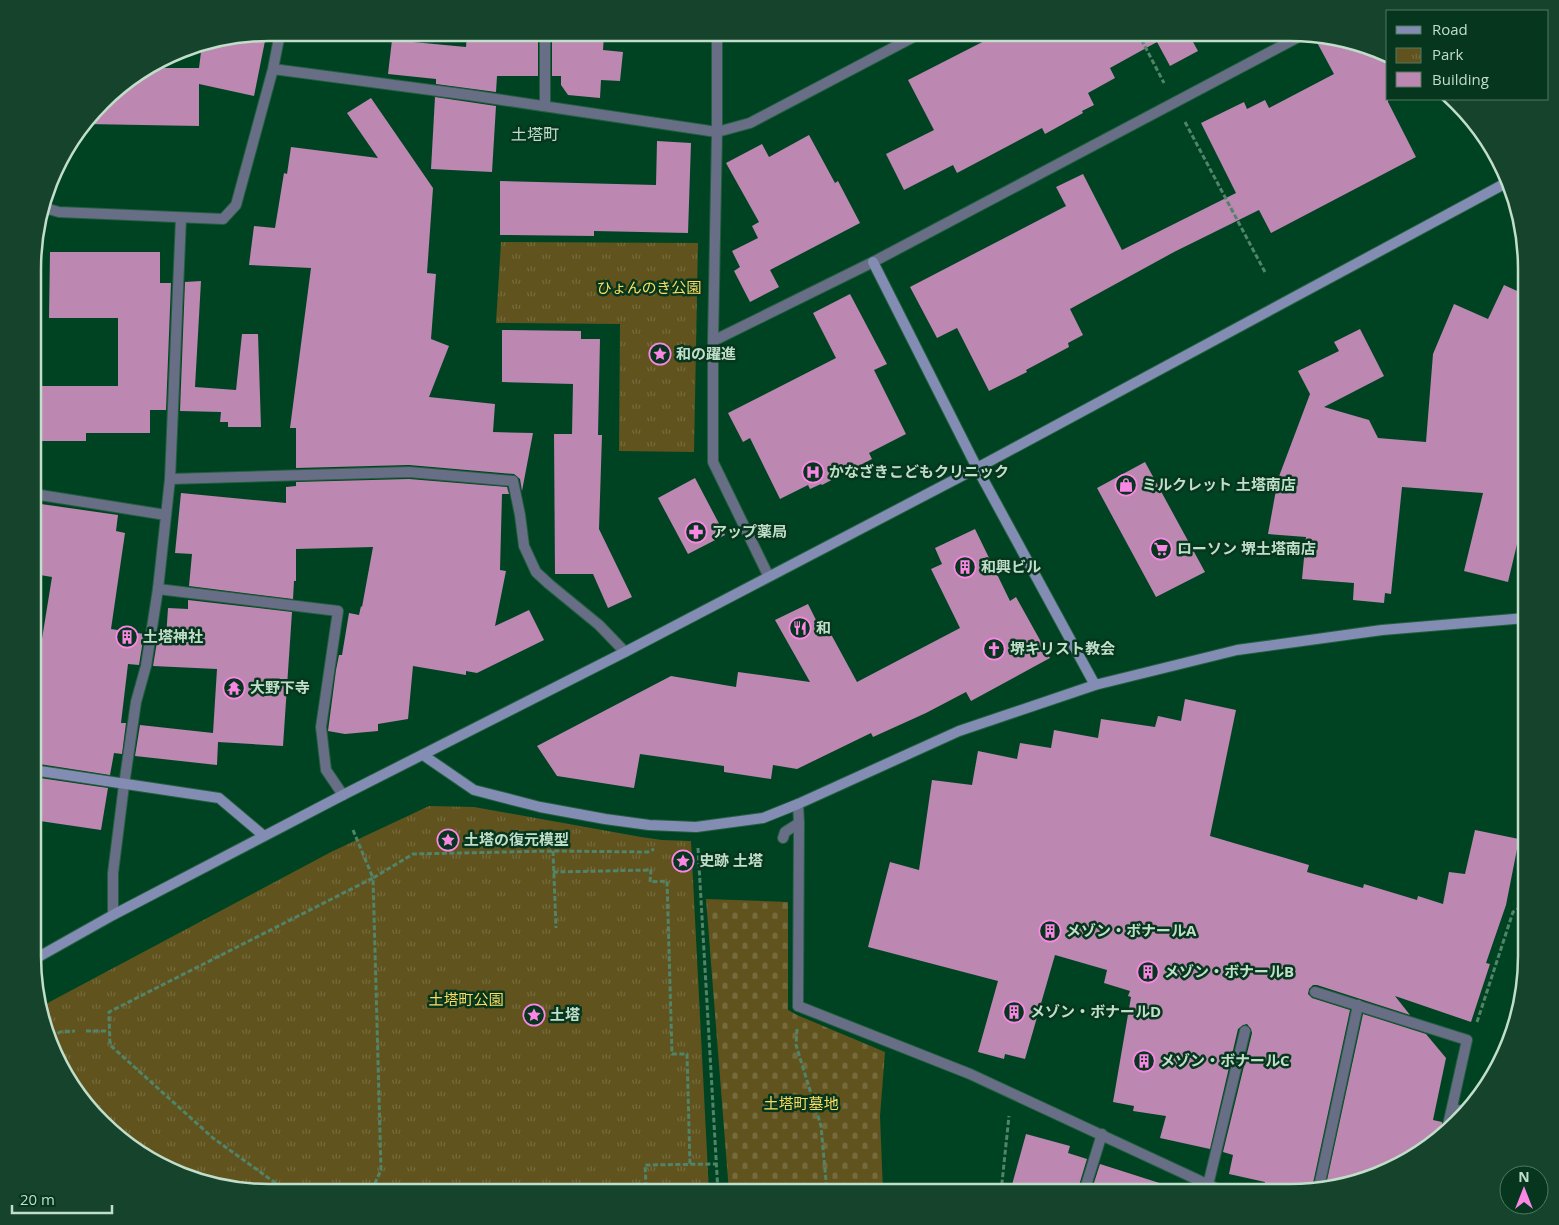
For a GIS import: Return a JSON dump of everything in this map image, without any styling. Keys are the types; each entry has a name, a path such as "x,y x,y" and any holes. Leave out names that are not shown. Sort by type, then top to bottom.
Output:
{"street":[{"path":"49,209 59,212 223,219 236,204 273,69 278,41"},
{"path":"545,41 546,106"},
{"path":"716,41 717,132 713,462 768,575"},
{"path":"273,69 546,106 717,132 750,123 906,41"},
{"path":"713,341 873,262 1292,41"},
{"path":"41,955 112,915 977,468 1501,185"},
{"path":"112,915 112,873 136,702 146,666 158,589 170,479 181,218"},
{"path":"873,262 977,468 1095,685"},
{"path":"170,479 409,472 513,481 524,546 536,572 599,624 624,652"},
{"path":"41,495 166,515"},
{"path":"158,589 338,611 321,727 326,770 343,795"},
{"path":"423,755 474,790 540,807 605,819 649,825 696,827 763,818 959,731 1095,685 1236,650 1382,630 1518,619"},
{"path":"41,771 219,798 264,836"},
{"path":"798,804 798,1006 970,1074 1206,1184"},
{"path":"783,838 785,832 799,823"},
{"path":"1315,992 1467,1040 1450,1118"},
{"path":"1320,1182 1358,1005"},
{"path":"1208,1184 1245,1031"},
{"path":"1452,1108 1458,1110"},
{"path":"1086,1184 1102,1134"}],"path":[{"path":"1142,41 1266,274"},
{"path":"696,827 718,1184"},
{"path":"353,830 373,878 381,1170 375,1184"},
{"path":"277,1184 212,1138 110,1044 109,1012 373,878 414,854 553,851 648,852 655,849"},
{"path":"553,851 556,928"},
{"path":"553,872 650,870 650,882 667,881 672,1054 687,1054 690,1165"},
{"path":"1467,1040 1475,1028 1513,912 1518,909"},
{"path":"798,1006 796,1045 821,1126 826,1184"},
{"path":"55,1035 60,1032 75,1031"},
{"path":"86,1031 109,1031"},
{"path":"1003,1184 1011,1093"},
{"path":"646,1184 645,1165 717,1164"}],"green space":[{"name":"ひょんのき公園","path":"501,242 698,243 694,452 619,451 620,324 496,323"},
{"name":"土塔町公園","path":"429,806 474,807 641,837 691,841 709,1184 270,1184 240,1182 196,1172 182,1166 155,1153 119,1127 88,1094 72,1070 53,1029 47,1003 331,852"},
{"name":"土塔町墓地","path":"706,899 788,902 788,1010 885,1052 880,1116 883,1184 728,1184"}],"building":[{"path":"265,41 254,96 199,84 199,126 94,124 119,98 155,72 163,68 199,68 201,52 240,43"},
{"path":"392,41 466,47 466,41 538,41 538,76 497,76 496,92 436,84 436,79 388,74"},
{"path":"552,41 604,41 603,50 623,52 620,81 601,80 600,98 568,95 561,85 561,76 552,76"},
{"path":"984,41 1192,41 1198,51 1170,66 1157,42 1110,68 1115,78 1088,93 1094,105 1082,111 1083,113 1045,134 1042,128 957,173 953,165 904,190 886,154 934,130 908,80"},
{"path":"1317,43 1363,53 1386,63 1386,100 1388,100 1416,157 1271,233 1259,210 1174,252 1070,309 1083,335 1068,343 1069,347 1026,370 1027,372 989,391 957,328 937,338 910,287 1066,206 1056,187 1083,174 1122,250 1236,193 1201,123 1244,102 1247,109 1265,100 1269,108 1334,74"},
{"path":"435,97 496,106 492,172 431,169"},
{"path":"371,98 433,188 427,273 436,274 431,339 449,346 429,397 495,404 493,432 533,433 522,491 520,479 514,474 409,465 296,468 296,428 290,428 311,268 249,265 254,226 275,228 284,173 287,174 291,147 378,158 347,113"},
{"path":"809,135 835,183 838,181 860,223 770,270 779,287 750,302 734,271 740,267 732,251 758,238 752,226 759,222 726,163 762,144 769,157"},
{"path":"657,141 691,143 688,233 594,231 594,236 500,235 500,181 656,185"},
{"path":"50,252 160,252 160,283 171,283 166,410 150,410 150,433 86,433 86,441 41,441 41,386 118,386 118,318 49,318"},
{"path":"201,281 195,387 236,390 242,334 258,334 261,427 228,427 228,422 220,422 221,412 180,411 185,282"},
{"path":"1504,285 1518,291 1518,540 1508,582 1464,571 1483,493 1402,487 1391,594 1385,593 1384,603 1353,600 1354,583 1302,579 1306,537 1268,534 1278,479 1310,394 1298,371 1339,351 1334,342 1360,329 1384,376 1324,407 1369,420 1378,438 1426,442 1433,354 1454,304 1488,319"},
{"path":"850,294 887,364 874,370 906,434 869,453 872,459 822,485 810,489 808,485 780,499 750,438 743,442 728,413 836,358 813,313"},
{"path":"502,330 581,331 581,339 600,339 598,435 602,435 599,529 632,597 608,608 593,574 555,574 554,434 572,434 573,384 502,382"},
{"path":"1145,462 1205,572 1156,597 1097,488"},
{"path":"695,478 725,535 688,554 658,498"},
{"path":"409,479 507,487 509,494 502,494 500,570 506,571 495,626 529,610 544,640 477,673 466,671 466,675 413,666 408,719 378,724 378,731 345,734 328,731 336,670 339,655 342,655 349,613 359,615 362,607 373,547 296,549 296,581 294,581 293,599 189,586 192,554 175,553 181,493 286,503 286,487 296,486 296,482"},
{"path":"41,504 118,515 116,531 125,533 111,629 144,634 139,665 128,664 121,723 126,723 122,754 114,753 110,775 41,764 41,645 52,577 41,575"},
{"path":"975,529 1010,601 1016,597 1050,658 971,701 966,692 926,713 873,737 871,733 797,769 773,765 771,779 724,772 724,766 640,754 634,788 557,776 537,746 671,676 736,687 738,672 810,682 775,620 808,604 820,628 826,625 857,682 960,628 931,569 942,564 935,548"},
{"path":"188,600 292,612 283,746 218,742 217,765 135,756 140,725 213,733 217,669 153,666 158,636 166,638 168,608 188,609"},
{"path":"1185,699 1236,710 1210,836 1309,865 1307,872 1363,888 1364,884 1417,900 1418,896 1443,904 1449,872 1465,874 1475,830 1518,839 1506,905 1486,963 1490,964 1471,1022 1395,996 1410,1015 1317,985 1313,985 1309,989 1308,994 1312,998 1350,1010 1313,1182 1264,1184 1265,1182 1229,1174 1233,1155 1223,1152 1252,1033 1247,1024 1238,1029 1210,1149 1160,1138 1166,1116 1133,1111 1134,1106 1113,1102 1131,997 1128,996 1130,991 1104,983 1107,970 1055,955 1025,1059 1005,1054 1004,1059 978,1052 998,981 868,947 890,862 919,870 932,780 972,785 978,751 1017,759 1020,743 1051,748 1054,730 1098,738 1101,719 1155,727 1158,716 1181,721"},
{"path":"41,778 108,788 101,830 41,821"},
{"path":"1363,1014 1426,1034 1446,1058 1433,1120 1442,1122 1442,1125 1428,1137 1390,1160 1363,1172 1327,1180"},
{"path":"1026,1134 1070,1146 1068,1153 1087,1159 1079,1184 1012,1184"},
{"path":"1100,1164 1163,1184 1094,1184"}],"place":[{"name":"和の躍進","path":"660,354"},
{"name":"かなざきこどもクリニック","path":"813,472"},
{"name":"ミルクレット 土塔南店","path":"1126,485"},
{"name":"アップ薬局","path":"696,532"},
{"name":"ローソン 堺土塔南店","path":"1161,549"},
{"name":"和興ビル","path":"965,567"},
{"name":"和","path":"800,628"},
{"name":"土塔神社","path":"127,637"},
{"name":"堺キリスト教会","path":"994,649"},
{"name":"大野下寺","path":"234,688"},
{"name":"土塔の復元模型","path":"448,840"},
{"name":"史跡 土塔","path":"683,861"},
{"name":"メゾン・ボナールA","path":"1050,931"},
{"name":"メゾン・ボナールB","path":"1148,972"},
{"name":"メゾン・ボナールD","path":"1014,1012"},
{"name":"土塔","path":"534,1015"},
{"name":"メゾン・ボナールC","path":"1144,1061"}],"district":[{"name":"土塔町","path":"535,134"}]}
